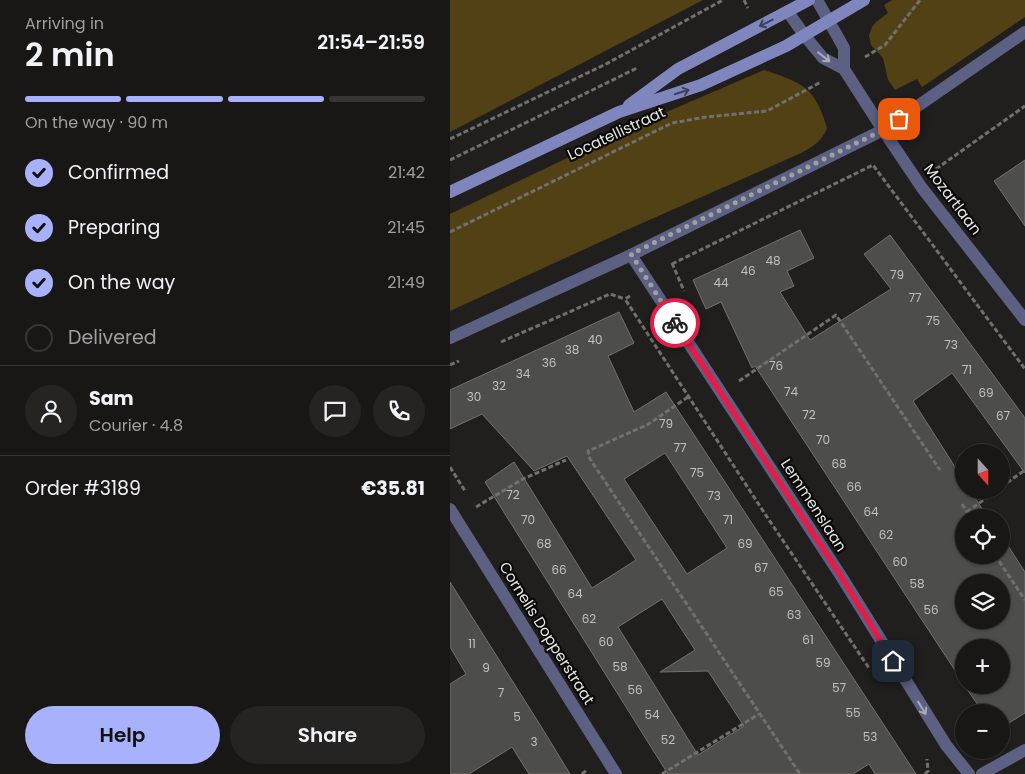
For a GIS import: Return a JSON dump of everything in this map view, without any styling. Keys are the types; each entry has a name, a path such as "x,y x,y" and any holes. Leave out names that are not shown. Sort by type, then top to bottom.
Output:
{"main road":[{"name":"Locatellistraat","path":"619,112 678,69 809,0"},
{"name":"Locatellistraat","path":"450,192 619,112 701,86 805,36 864,0"}],"street":[{"name":"Mozartlaan","path":"817,0 844,48 844,68 883,130 922,188 1025,320"},
{"path":"788,12 823,58 844,68"},
{"path":"450,338 631,254 883,130 1025,32"},
{"name":"Lemmenslaan","path":"631,254 841,576 946,745 969,774"},
{"name":"Cornelis Dopperstraat","path":"450,509 616,774"},
{"path":"982,774 1025,750"}],"path":[{"path":"450,139 606,64 724,0"},
{"name":"Locatellistraat","path":"450,232 672,123 706,117 767,111 798,96 885,46 920,0"},
{"path":"750,11 756,7"},
{"path":"450,160 643,66"},
{"path":"942,175 936,168 1025,106"},
{"path":"672,264 873,165 1025,369"},
{"path":"662,238 686,296"},
{"path":"494,345 610,294 625,298 651,285"},
{"path":"625,298 688,397 872,672"},
{"path":"736,383 836,315 940,470"},
{"path":"450,365 468,357"},
{"path":"688,397 647,426 588,451 590,459 800,774"},
{"path":"475,508 523,479 566,460"},
{"path":"1010,481 1025,470"},
{"path":"971,509 985,499"},
{"path":"962,504 965,509"},
{"path":"1001,564 1025,600"},
{"path":"662,774 759,714"},
{"path":"925,774 928,771 926,754"},
{"path":"582,774 587,770"}],"shaded area":[{"path":"450,0 703,0 450,132"},
{"path":"892,0 1025,0 1025,17 922,87 917,79 895,90 888,80 883,58 871,45 869,35 876,22 888,13 884,5"},
{"path":"764,70 798,83 806,88 818,103 827,128 816,144 799,154 450,311 450,214 632,127"}],"building":[{"path":"1025,160 1025,226 994,181"},
{"path":"800,230 814,258 787,271 794,286 780,292 810,340 891,289 864,254 890,235 1025,418 1025,473 1010,452 1010,444 1004,444 952,373 913,401 955,467 955,499 976,499 982,509 955,509 955,564 1010,564 1010,549 1025,572 1025,713 1010,722 1010,704 977,704 970,694 1010,694 1010,639 955,639 955,670 755,366 752,368 721,302 706,309 693,280"},
{"path":"619,312 634,343 608,356 634,412 666,392 916,774 875,774 869,764 853,774 668,774 485,482 514,462 592,588 636,560 567,456 534,471 482,414 450,429 450,390","holes":["665,453 727,548 687,574 624,479","662,599 695,650 660,672 708,671 744,726 698,755 618,627"]},
{"path":"450,582 570,774 529,774 512,747 469,774 450,774 450,684 466,674 450,647"}],"way so far":[{"path":"675,323 631,254 883,130 899,119"}],"route":[{"path":"675,323 841,576 893,661"}]}
